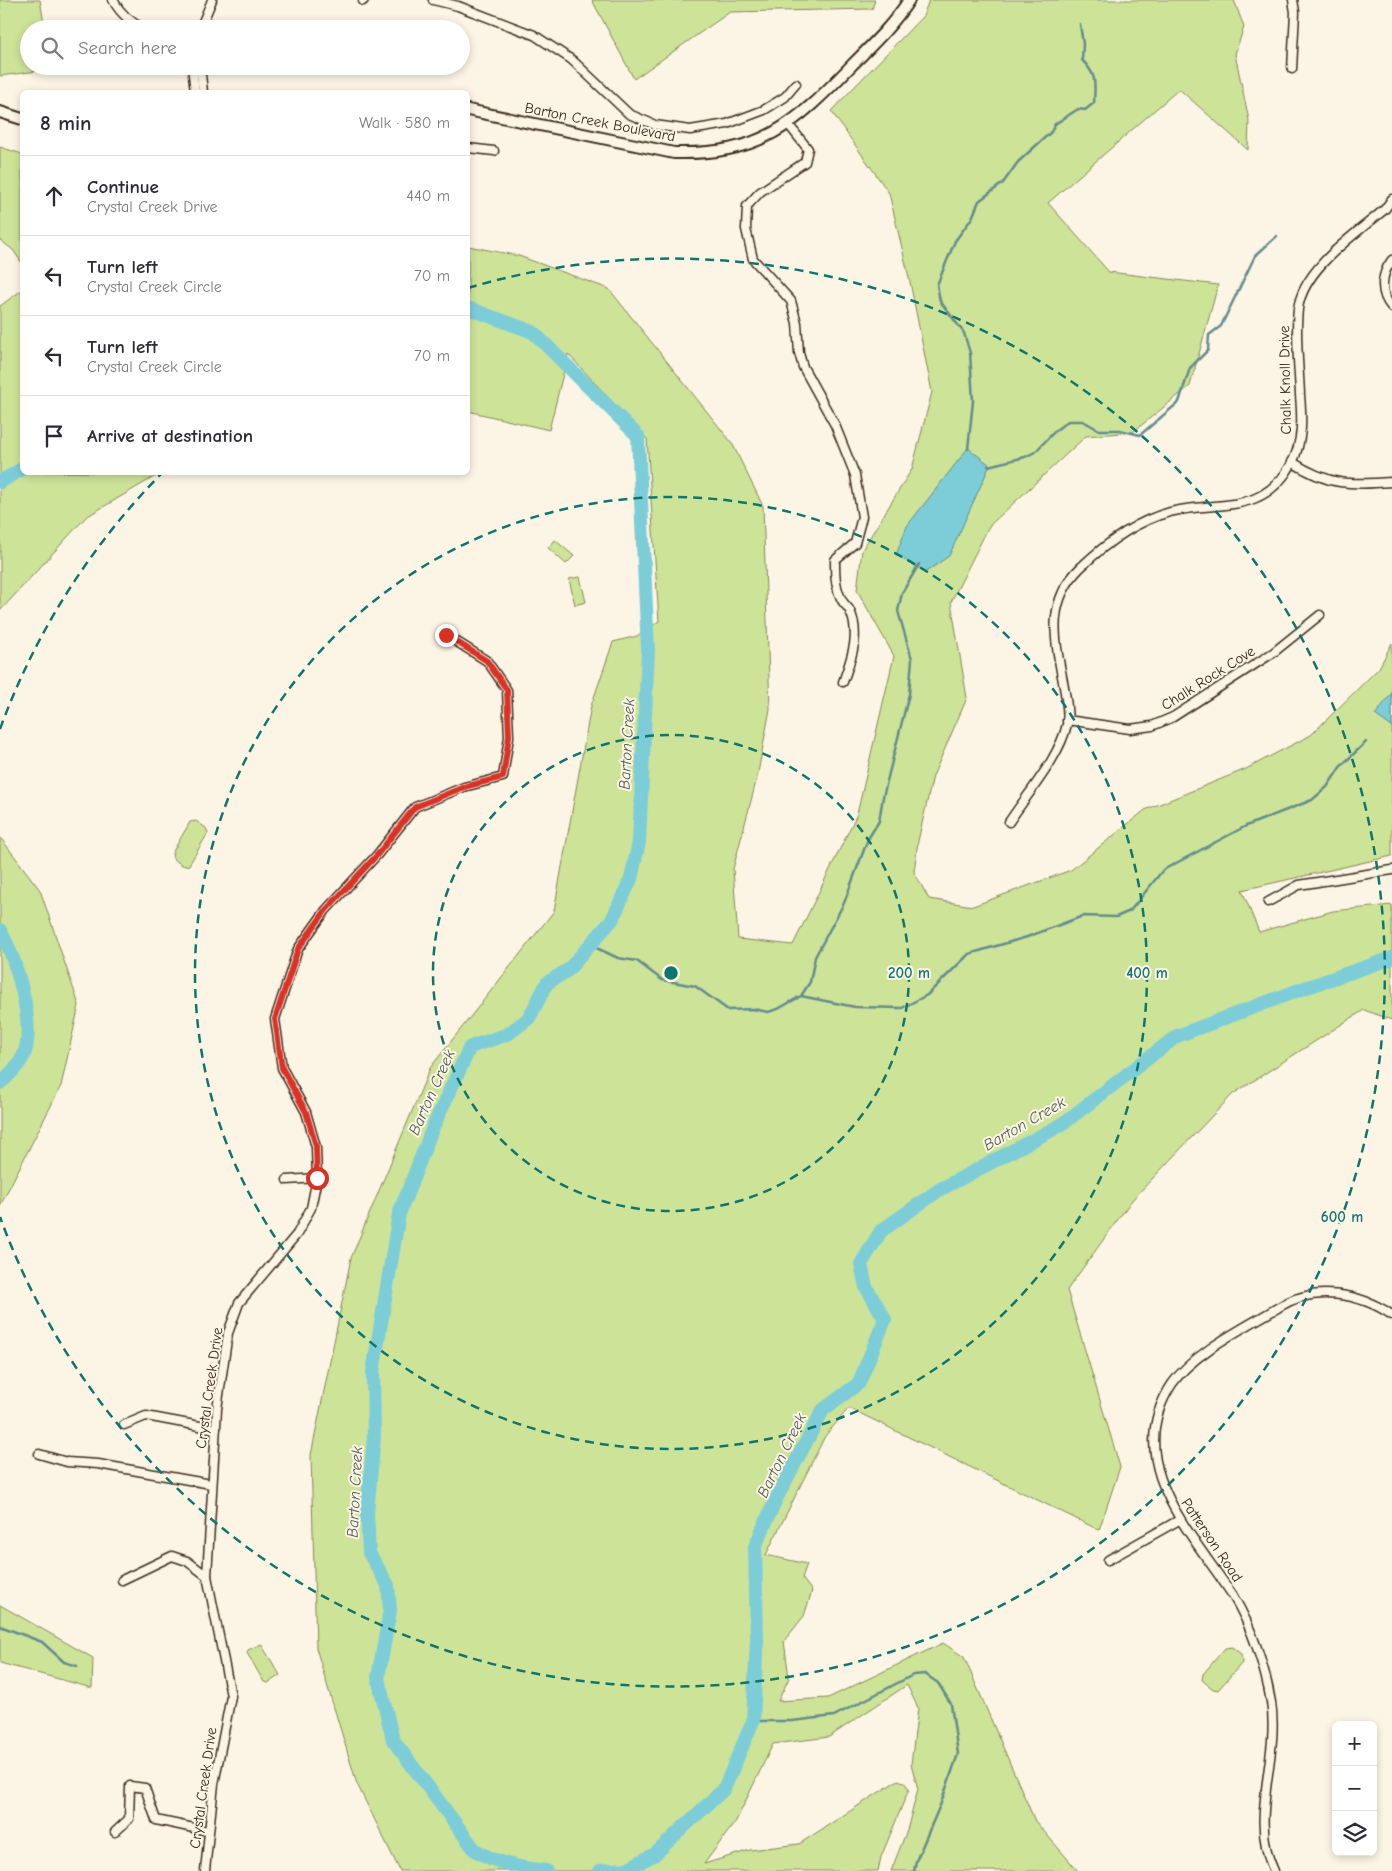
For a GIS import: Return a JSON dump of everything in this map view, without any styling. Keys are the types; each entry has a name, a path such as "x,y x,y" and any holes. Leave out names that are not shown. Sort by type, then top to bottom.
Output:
{"street":[{"path":"113,0 118,10 130,20"},
{"path":"204,20 212,0"},
{"path":"433,0 458,6 534,35 572,60 629,114 655,125 690,130 727,124 764,110 785,97 796,84"},
{"name":"Barton Creek Boulevard","path":"470,110 674,153 706,152 741,146 773,134 814,104 888,28 909,0"},
{"path":"1292,69 1296,12 1293,0"},
{"path":"193,75 195,90"},
{"path":"201,75 203,90"},
{"path":"0,112 20,118"},
{"path":"788,124 808,149 805,162 760,192 747,206 746,230 753,259 791,301 797,323 798,353 803,367 835,425 855,475 862,518 855,542 835,560 835,580 842,600 850,610 854,624 855,648 843,682"},
{"path":"470,148 494,151"},
{"name":"Chalk Knoll Drive","path":"1008,822 1064,735 1067,720 1054,629 1057,607 1066,585 1080,568 1126,532 1146,520 1180,510 1235,505 1257,498 1269,491 1292,462 1300,440 1302,420 1297,332 1298,306 1307,284 1316,269 1385,209 1392,199"},
{"path":"1392,260 1384,273 1382,284 1384,295 1392,308"},
{"path":"1292,462 1316,476 1336,483 1360,485 1392,482"},
{"name":"Chalk Rock Cove","path":"1067,720 1130,729 1152,726 1173,718 1274,652 1320,615"},
{"name":"Crystal Creek Drive","path":"205,1871 208,1831 231,1696 207,1576 211,1484 228,1333 239,1303 297,1234 311,1208 317,1178 316,1146 306,1112 282,1068 275,1019 298,949 326,910 377,855 415,807 464,787 503,777 509,736 507,690 487,661 446,635"},
{"path":"1268,902 1299,885 1392,870"},
{"path":"287,1180 317,1178"},
{"name":"Patterson Road","path":"1274,1871 1266,1855 1263,1828 1272,1746 1271,1703 1263,1668 1252,1636 1234,1598 1180,1520 1156,1466 1154,1437 1160,1409 1173,1384 1191,1364 1288,1300 1311,1294 1332,1294 1358,1298 1377,1305 1392,1315"},
{"path":"124,1425 146,1416 216,1429"},
{"path":"39,1454 67,1462 98,1464 211,1484"},
{"path":"1108,1560 1180,1520"},
{"path":"122,1580 172,1556 187,1561 207,1576"},
{"path":"115,1832 129,1819 130,1786 145,1788 156,1820 208,1831"}],"green space":[{"path":"0,0 40,0 43,20 20,20 20,73 0,76"},
{"path":"592,0 875,0 872,9 730,12 634,79"},
{"path":"929,0 1234,0 1244,27 1235,54 1249,120 1248,150 1179,89 1048,203 1109,272 1218,285 1190,386 1133,432 1086,436 989,526 951,602 967,698 933,776 918,841 914,872 929,899 973,906 1071,870 1145,810 1246,769 1311,735 1379,668 1392,643 1392,856 1242,890 1259,932 1333,911 1392,905 1392,1020 1364,1010 1233,1094 1132,1200 1067,1290 1120,1467 1099,1530 849,1408 825,1436 766,1555 807,1564 802,1578 812,1591 804,1616 784,1641 789,1678 778,1701 828,1698 943,1643 964,1657 1035,1821 1078,1871 891,1871 907,1830 918,1789 911,1764 918,1708 907,1685 829,1737 773,1744 736,1821 704,1864 750,1850 799,1844 898,1780 904,1782 909,1789 881,1857 878,1871 400,1871 357,1784 316,1648 311,1455 351,1258 430,1068 554,911 591,706 613,642 637,636 659,621 647,439 568,354 549,430 470,411 470,246 519,256 609,289 732,443 763,506 770,709 757,778 733,869 738,939 793,945 857,814 894,656 857,590 862,550 912,469 932,392 910,282 889,193 831,111 923,16"},
{"path":"0,147 20,153 20,260 13,250 0,240"},
{"path":"20,291 20,475 158,475 86,517 0,611 0,306"},
{"path":"555,540 574,556 566,564 548,548"},
{"path":"580,577 586,602 575,605 569,579"},
{"path":"196,821 206,828 208,833 189,865 184,866 173,859 172,853 190,822"},
{"path":"0,837 40,890 79,1005 61,1086 0,1206"},
{"path":"0,1605 93,1658 92,1688 0,1663"},
{"path":"261,1644 280,1675 268,1683 264,1682 247,1653 248,1650"},
{"path":"1232,1647 1241,1654 1242,1663 1218,1690 1213,1689 1202,1680 1203,1674 1225,1648"}],"water":[{"path":"968,448 990,465 949,556 926,572 896,555 907,526"},
{"path":"1392,693 1392,727 1375,715"}],"waterway":[{"path":"968,449 973,401 970,353 964,333 940,301 937,285 955,241 972,218 979,201 1003,183 1018,162 1051,132 1055,124 1078,109 1085,110 1094,103 1093,75 1082,60 1083,44 1080,24"},
{"path":"988,466 1025,457 1035,452 1056,430 1068,421 1083,421 1099,430 1120,430 1140,435 1179,402 1190,368 1208,350 1209,335 1221,326 1255,256 1277,236"},
{"name":"Barton Creek","path":"470,309 533,332 638,436 648,650 639,842 631,879 612,920 568,970 547,983 529,1018 508,1034 470,1047 433,1127 399,1214 373,1372 374,1436 367,1513 369,1553 388,1585 390,1610 378,1678 393,1740 475,1850 509,1865 546,1871"},
{"name":"Barton Creek","path":"0,482 20,470"},
{"path":"801,996 810,982 815,957 844,903 868,839 879,821 883,797 909,694 912,659 898,611 902,593 919,564"},
{"path":"590,945 618,958 637,961 662,980 695,986 728,1010 753,1009 768,1012 778,1009 801,996 855,1007 902,1008 927,995 969,954 1027,937 1083,916 1116,917 1130,911 1163,870 1246,826 1312,800 1327,787 1341,766 1366,742"},
{"path":"0,930 18,975 23,993 28,1028 27,1044 23,1057 13,1071 0,1083"},
{"name":"Barton Creek","path":"600,1871 627,1869 655,1854 724,1789 753,1721 757,1640 755,1547 776,1499 823,1410 859,1383 885,1319 866,1287 861,1264 881,1231 939,1190 1061,1125 1177,1036 1307,987 1392,958"},
{"path":"0,1626 42,1642 64,1662 77,1666"},
{"path":"753,1721 792,1721 834,1716 913,1675 925,1674 938,1683 951,1704 958,1754 941,1803 916,1861 914,1871"}],"route":[{"path":"317,1178 316,1146 306,1112 282,1068 276,1037 275,1019 298,949 326,910 377,855 415,807 420,803 464,787 503,777 509,736 507,690 487,661 446,635"}]}
